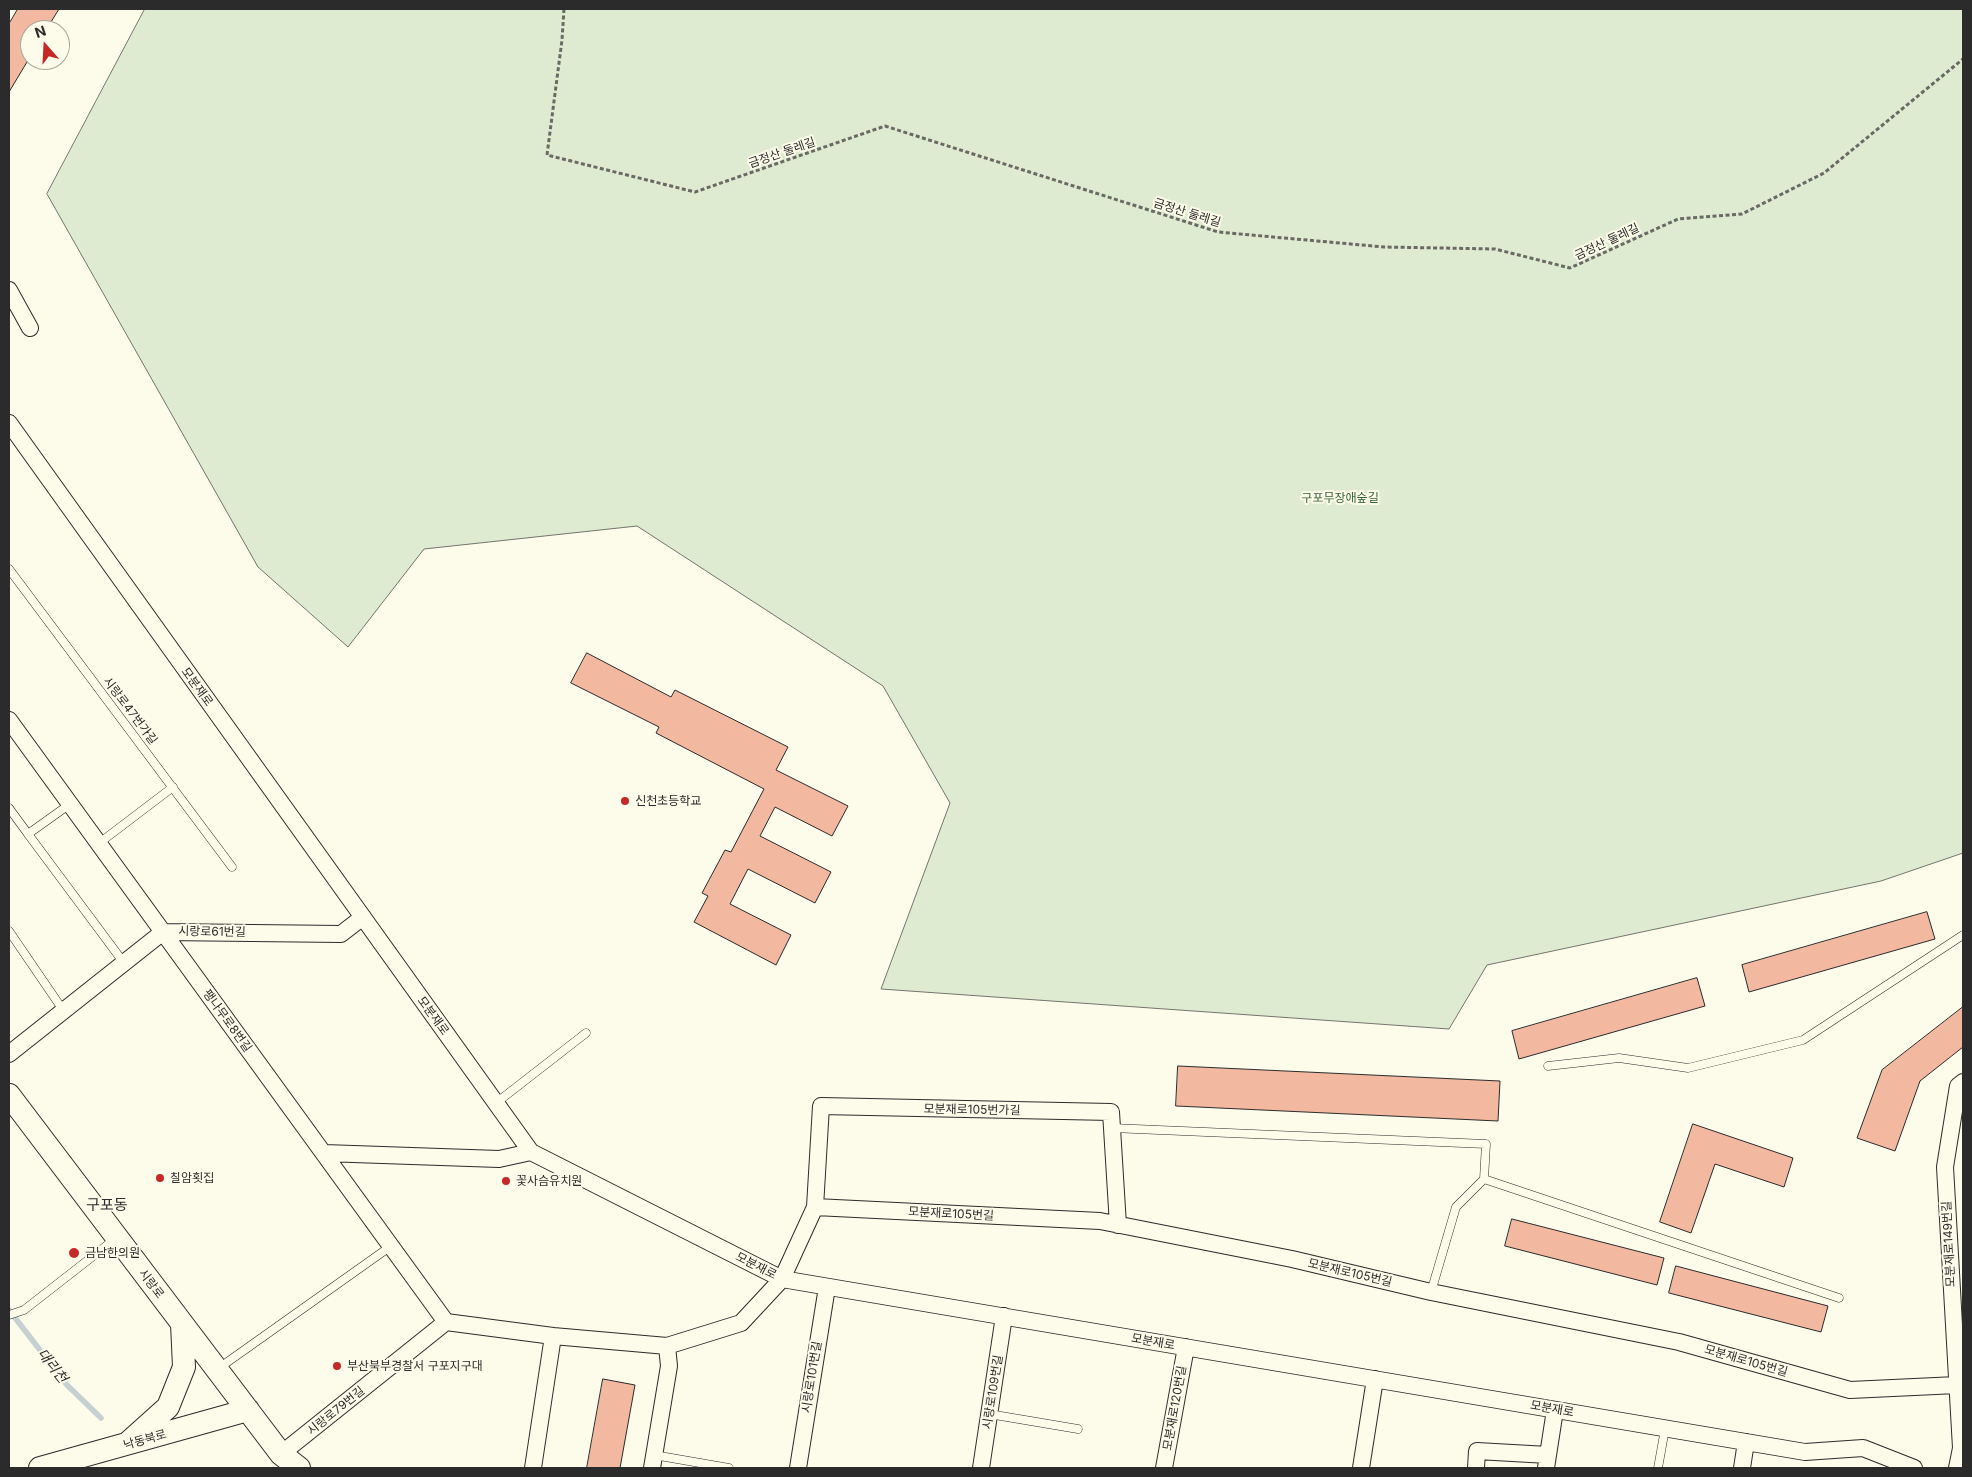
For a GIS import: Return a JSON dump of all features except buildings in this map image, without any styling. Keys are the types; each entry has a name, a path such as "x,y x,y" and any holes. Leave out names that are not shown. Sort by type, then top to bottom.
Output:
{"main road":[{"name":"시랑로","path":"9,1095 216,1370 282,1454 299,1468"},
{"path":"125,1446 168,1407 184,1367 182,1324"},
{"name":"낙동북로","path":"40,1468 80,1463 125,1446 248,1410"}],"street":[{"path":"9,290 30,328"},
{"name":"모분재로","path":"9,426 531,1152 782,1279 1805,1452 1863,1448 1914,1468"},
{"name":"팽나무로8번길","path":"9,720 446,1322"},
{"name":"시랑로61번길","path":"9,1054 162,932 341,934 362,917"},
{"name":"모분재로149번길","path":"1957,1468 1961,1448 1957,1385 1958,1318 1945,1167 1958,1086 1963,1082"},
{"name":"모분재로105번가길","path":"815,1207 821,1106 1111,1112 1118,1225"},
{"path":"324,1154 499,1159 531,1152"},
{"path":"446,1322 553,1336 667,1346 741,1323 782,1279 815,1207"},
{"name":"모분재로105번길","path":"815,1207 1100,1221 1292,1259 1431,1292 1679,1342 1850,1390 1957,1385"},
{"name":"시랑로101번길","path":"798,1468 827,1286"},
{"name":"시랑로109번길","path":"981,1468 1004,1316"},
{"name":"시랑로79번길","path":"282,1454 446,1322"},
{"path":"534,1468 553,1336"},
{"path":"653,1461 669,1366 667,1346"},
{"name":"모분재로120번길","path":"1164,1468 1186,1347"},
{"path":"1361,1468 1375,1379"},
{"path":"1476,1468 1477,1451 1547,1462 1555,1410"},
{"path":"1742,1468 1746,1442"}],"lane":[{"name":"시랑로47번가길","path":"9,569 232,867"},
{"path":"98,844 173,787"},
{"path":"28,834 70,804"},
{"path":"9,808 124,963"},
{"path":"9,931 64,1010"},
{"path":"1548,1066 1619,1058 1688,1068 1803,1040 1963,935"},
{"path":"496,1103 586,1033"},
{"path":"1112,1128 1486,1144 1484,1179 1456,1207 1431,1292"},
{"path":"1484,1179 1839,1298"},
{"path":"9,1315 24,1310 117,1238"},
{"path":"216,1370 391,1246"},
{"path":"989,1414 1078,1429"},
{"path":"1658,1468 1665,1428"},
{"path":"653,1461 729,1468"}],"path":[{"name":"금정산 둘레길","path":"564,9 562,40 546,154 695,192 885,126 1218,232 1384,246 1494,249 1570,268 1678,219 1742,214 1824,173 1963,59"}],"green space":[{"name":"구포무장애숲길","path":"145,9 1963,9 1963,853 1881,881 1487,965 1449,1029 881,989 950,803 883,686 637,526 424,549 348,647 258,567 47,194"}],"waterway":[{"name":"대리천","path":"9,1310 67,1385 101,1418"}],"place":[{"name":"신천초등학교","path":"625,801"},
{"name":"칠암횟집","path":"160,1178"},
{"name":"꽃사슴유치원","path":"506,1181"},
{"name":"금남한의원","path":"74,1253"},
{"name":"부산북부경찰서 구포지구대","path":"337,1366"}],"district":[{"name":"구포동","path":"107,1205"}]}
